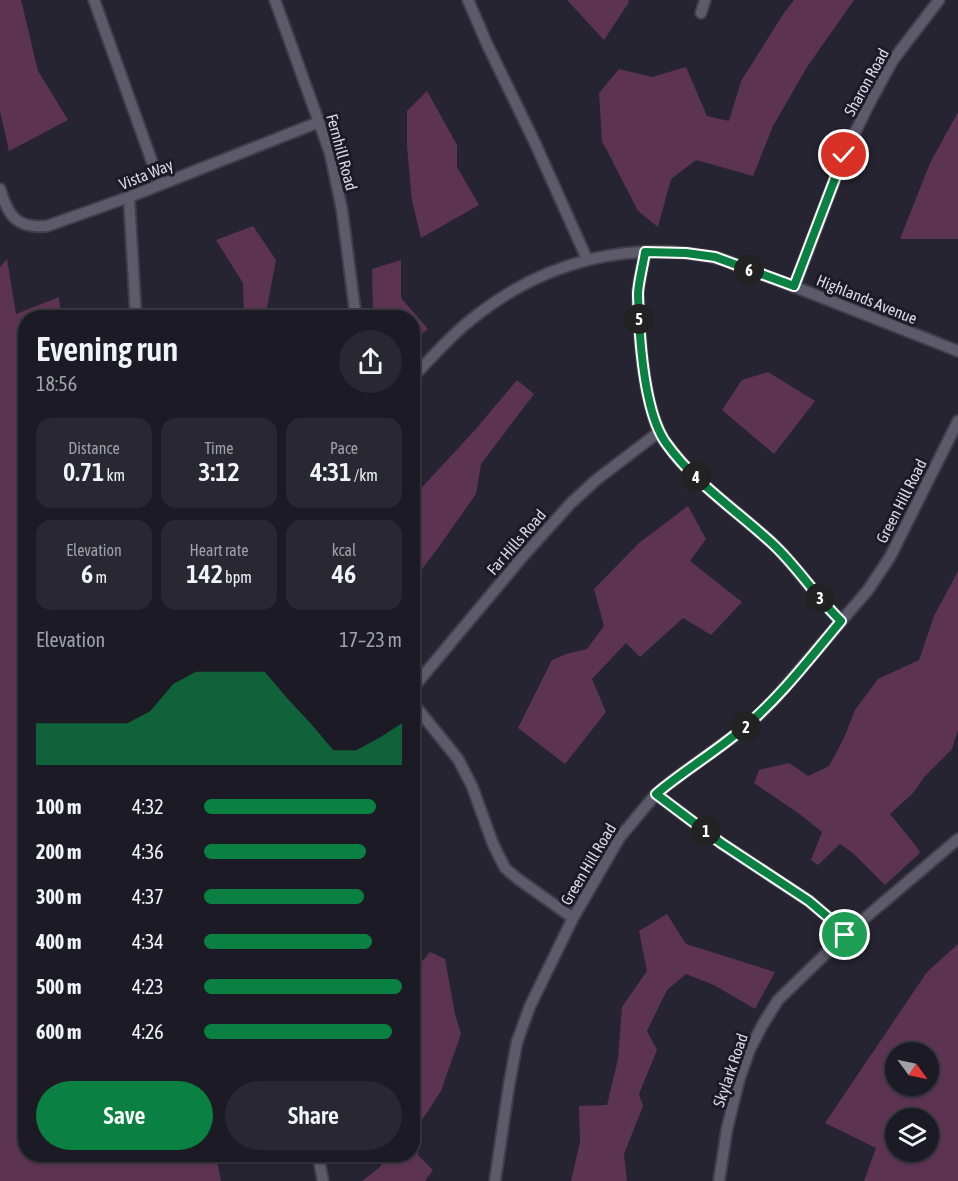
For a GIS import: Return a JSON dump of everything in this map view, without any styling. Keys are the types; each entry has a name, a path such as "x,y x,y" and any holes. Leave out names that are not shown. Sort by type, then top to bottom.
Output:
{"street":[{"path":"94,0 160,184"},
{"name":"Fernhill Road","path":"275,0 330,153 342,210 355,310"},
{"path":"468,0 587,259"},
{"path":"701,14 705,0"},
{"name":"Sharon Road","path":"794,286 844,155 869,104 893,60 939,0"},
{"name":"Vista Way","path":"0,189 9,213 16,220 35,228 47,226 129,197 319,122"},
{"path":"129,197 136,310"},
{"path":"645,252 638,294 640,344 647,394 659,432 667,445 697,479 777,548 827,608 841,621"},
{"name":"Highlands Avenue","path":"420,370 480,312 520,286 561,267 587,259 645,252 686,253 715,257 958,351"},
{"name":"Green Hill Road","path":"495,1181 517,1042 530,1006 573,918 620,837 656,794 741,731 761,713 868,590 890,557 958,421"},
{"name":"Far Hills Road","path":"420,679 524,555 571,503 596,480 659,432"},
{"path":"420,712 458,759 472,786 493,844 505,868 573,918"},
{"path":"656,794 721,843 803,896 845,935"},
{"name":"Skylark Road","path":"719,1181 733,1102 750,1049 778,1000 845,935 958,839"},
{"path":"319,1162 322,1181"}],"shaded area":[{"path":"0,0 21,0 38,71 68,120 9,151 0,111"},
{"path":"567,0 628,0 629,2 604,40"},
{"path":"794,0 854,0 807,67 773,126 753,176 696,160 671,179 658,227 638,211 602,141 599,93 619,69 652,77 686,67 707,116 729,121 741,81"},
{"path":"427,91 457,145 457,167 479,205 421,238 412,201 407,146 407,111"},
{"path":"958,112 958,239 900,239 930,163"},
{"path":"253,226 276,260 267,310 244,310 243,283 216,240"},
{"path":"7,259 16,314 18,313 18,1162 217,1162 221,1181 0,1181 0,267"},
{"path":"401,260 401,298 411,310 373,310 372,269"},
{"path":"59,297 60,310 26,310"},
{"path":"420,320 428,329 420,335"},
{"path":"768,372 815,401 774,454 722,410 742,380"},
{"path":"517,380 534,394 481,464 476,494 420,572 420,489"},
{"path":"688,506 706,539 690,561 742,602 711,635 683,618 640,657 626,643 592,679 606,712 565,764 518,728 552,660 587,649 604,626 594,589 639,543"},
{"path":"958,571 958,730 952,749 925,776 913,793 890,814 920,853 885,885 854,854 840,844 818,865 811,860 822,832 754,783 759,770 789,763 808,776 829,766 844,738 855,710 878,679 919,660 934,616"},
{"path":"667,914 686,944 775,972 755,1009 714,985 686,974 667,990 647,1031 657,1050 639,1094 643,1106 624,1154 627,1181 571,1181 580,1142 579,1106 607,1105 618,1059 622,1007 647,971 639,931"},
{"path":"958,944 958,1181 864,1181 876,1148 825,1123 927,972"},
{"path":"430,952 445,959 461,1034 441,1091 422,1120 420,1138 420,964"},
{"path":"420,1157 433,1170 425,1181 362,1181 380,1167 382,1162 420,1162"}],"route":[{"path":"844,155 794,286 715,257 686,253 645,252 638,294 640,344 647,394 659,432 667,445 697,479 777,548 827,608 841,621 761,713 741,731 656,794 721,843 797,892 829,918 845,935"}]}
